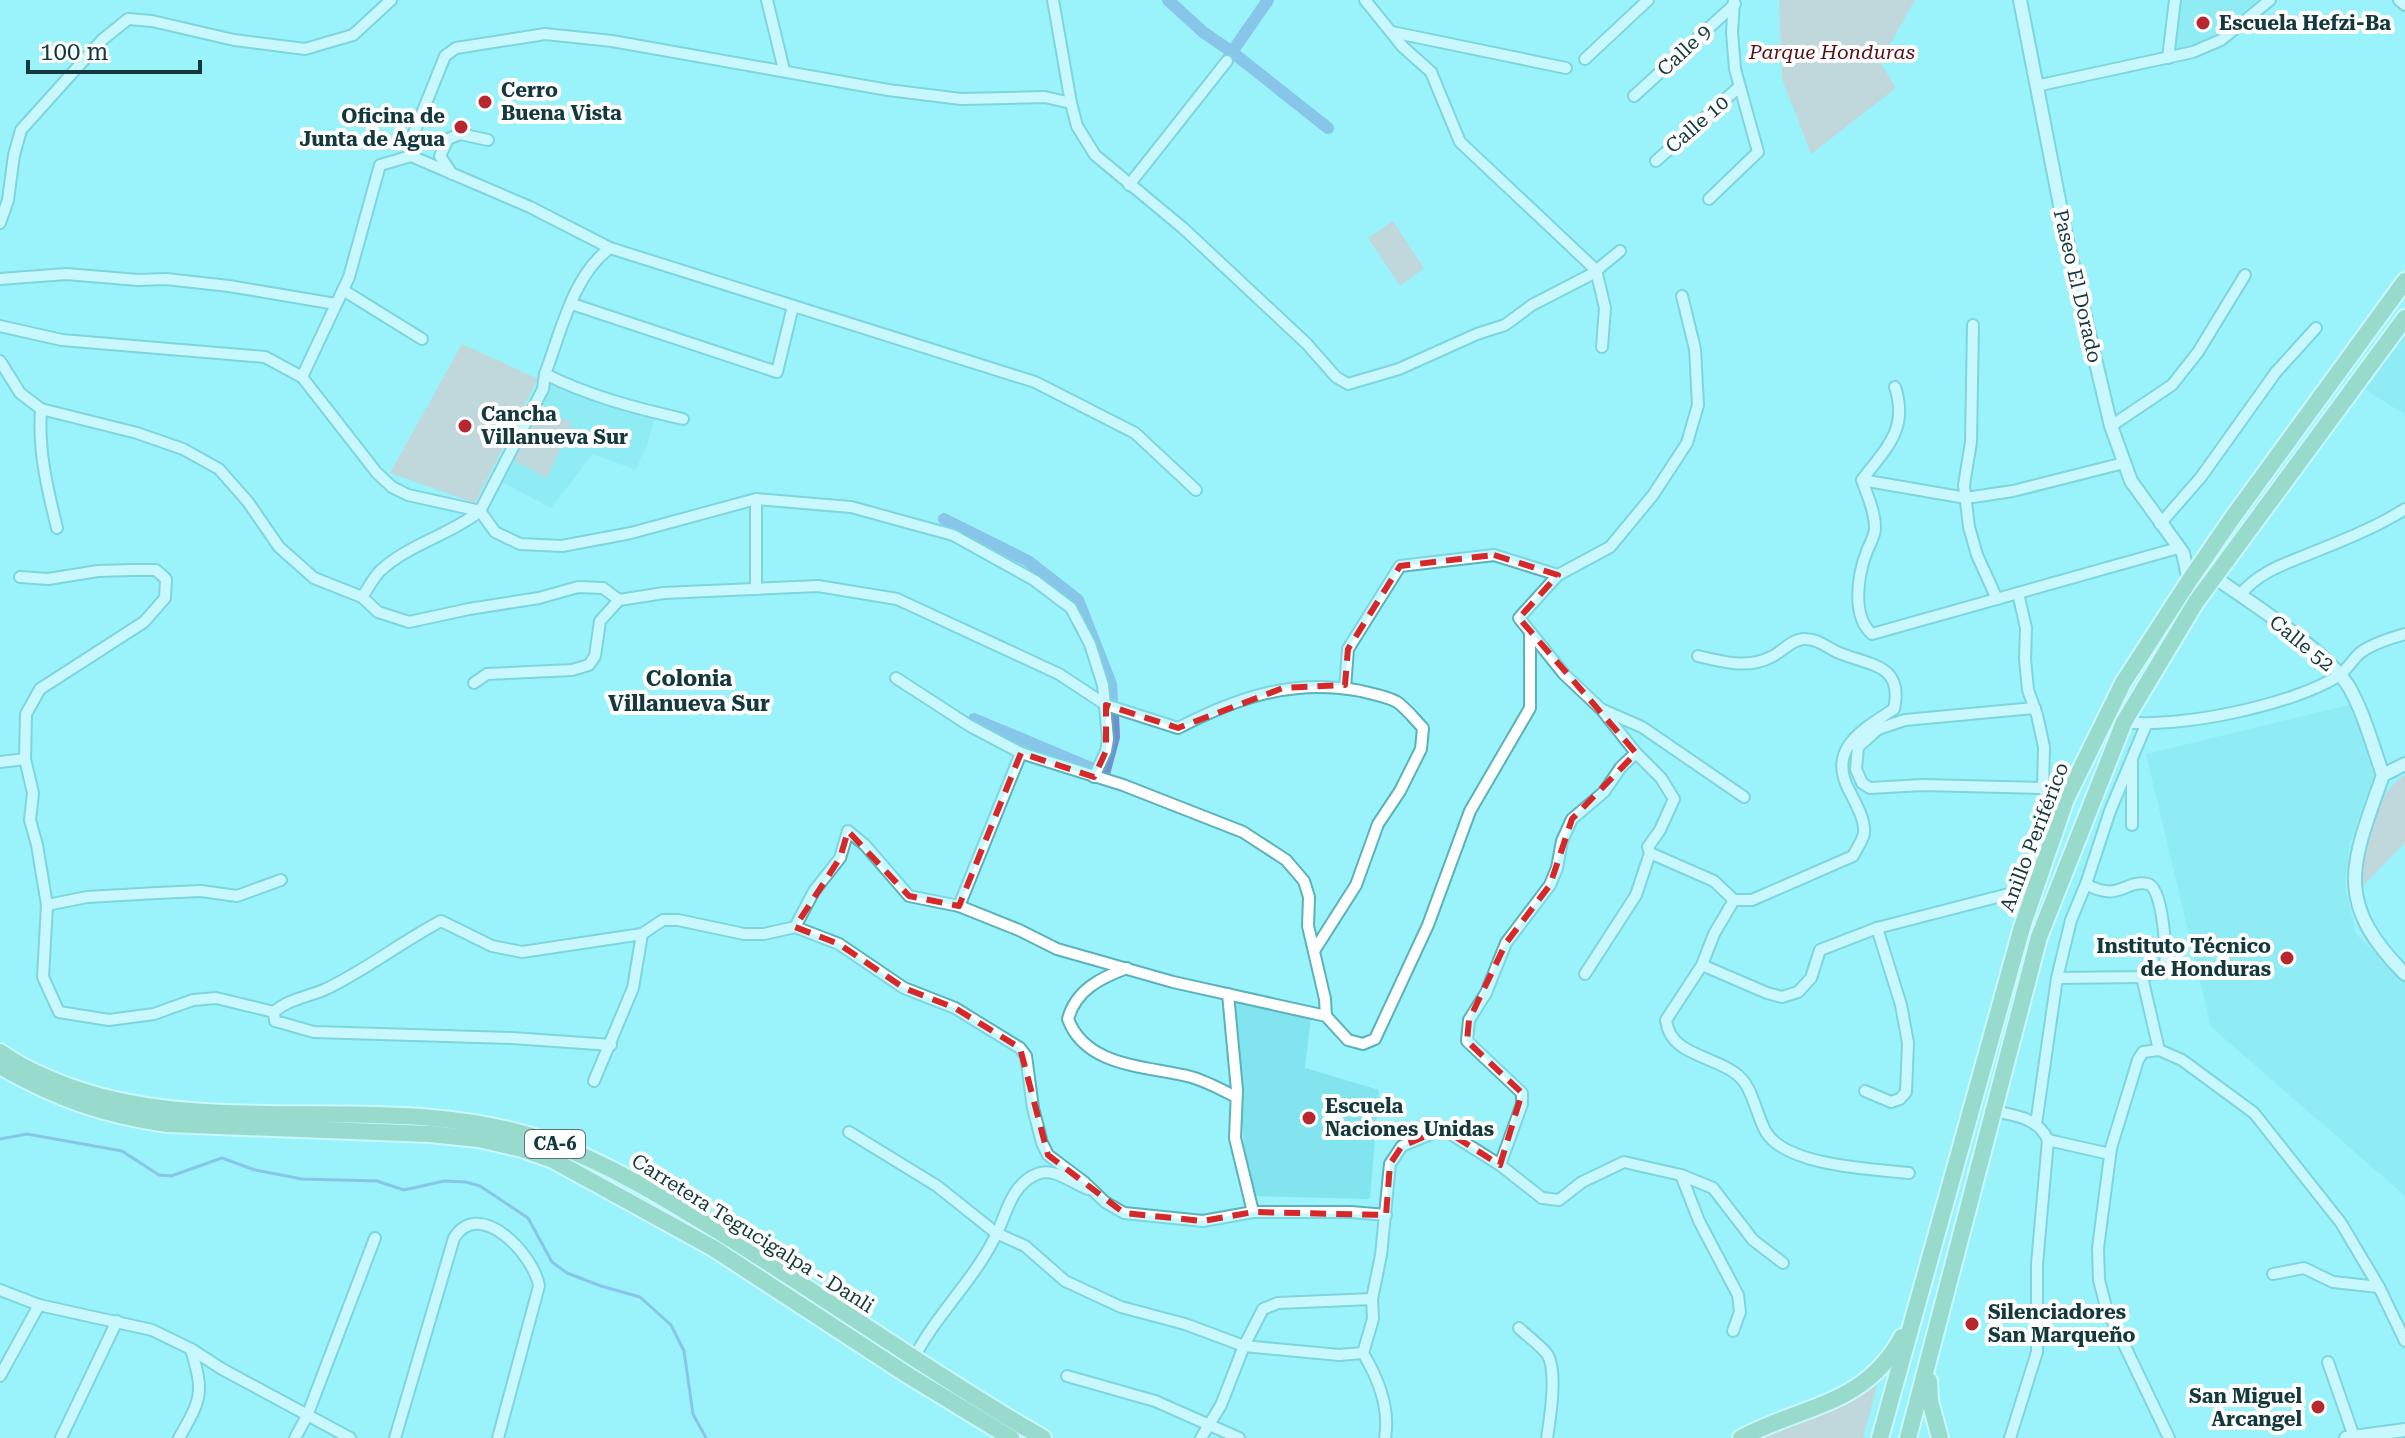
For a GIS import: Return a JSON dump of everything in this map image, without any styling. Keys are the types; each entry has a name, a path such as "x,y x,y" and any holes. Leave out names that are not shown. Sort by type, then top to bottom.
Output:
{"highway":[{"name":"Anillo Periférico","path":"1880,1438 2017,943 2066,799 2123,683 2208,551 2405,281"},
{"name":"Anillo Periférico","path":"1908,1438 2039,937 2124,722 2214,577 2405,318"},
{"name":"Carretera Tegucigalpa - Danli","path":"0,1052 54,1081 138,1106 179,1111 418,1118 507,1129 550,1142 655,1192 1043,1438"},
{"name":"Carretera Tegucigalpa - Danli","path":"0,1066 57,1096 95,1111 130,1119 167,1124 430,1134 479,1139 553,1160 713,1248 906,1374 1011,1438"},
{"path":"1741,1438 1859,1388 1891,1356 1915,1311"},
{"path":"1929,1358 1930,1401 1940,1438"}],"street":[{"path":"0,223 8,200 21,130 102,40 128,19 152,21 234,40 305,49 353,35 391,0"},
{"path":"767,0 784,70"},
{"path":"1053,0 1077,126 1095,155 1183,228 1307,344 1336,377 1348,384 1399,369 1477,334 1505,325 1532,305 1596,270 1620,251"},
{"path":"1365,0 1403,47 1431,72 1460,142 1596,270 1605,308 1602,347"},
{"path":"1585,59 1648,0"},
{"name":"Paseo El Dorado","path":"2020,0 2066,236 2111,426 2131,481 2180,550 2189,581"},
{"path":"2168,58 2175,0"},
{"path":"2036,86 2193,52 2221,40 2270,0"},
{"path":"2399,0 2405,5"},
{"path":"1709,199 1758,152 1739,87 1732,32 1734,2"},
{"name":"Calle 9","path":"1634,96 1734,2"},
{"path":"1392,32 1566,68"},
{"path":"411,156 414,133 445,56 456,48 545,34 612,41 888,90 961,99 1045,97 1071,103"},
{"path":"1129,185 1227,61"},
{"name":"Calle 10","path":"1656,161 1739,87"},
{"path":"454,176 440,156 448,139 460,134 488,140"},
{"path":"302,377 343,290 361,238 380,165 411,156 530,207 610,248 1035,382 1135,433 1196,490"},
{"path":"362,597 379,572 414,548 465,523 480,511 543,389 545,374 572,304 595,259 610,248"},
{"path":"0,279 66,274 166,279 336,304"},
{"path":"2111,426 2172,385 2198,352 2245,275"},
{"path":"343,290 422,339"},
{"path":"1585,974 1636,895 1650,853 1648,847 1660,830 1674,799 1661,778 1636,753 1602,710 1564,674 1519,618 1558,575 1610,547 1653,495 1687,443 1698,405 1695,349 1682,296"},
{"path":"572,304 777,372 793,306"},
{"path":"1973,325 1971,442 1964,485 1969,527 1977,555 1997,599"},
{"path":"0,326 62,340 265,357 302,377 377,473 392,487 408,495 480,511 495,532 520,544 562,546 631,533 756,499 851,507 953,535 1034,580 1071,608 1090,644 1106,705 1106,751 1094,777"},
{"path":"2160,524 2201,477 2276,372 2316,328"},
{"path":"0,361 20,393 41,409 137,433 183,449 219,469 248,502 279,547 314,578 362,597 378,612 409,622 539,598 578,587 603,588 619,600"},
{"path":"545,374 574,389 632,408 683,419"},
{"path":"1862,480 1894,437 1900,418 1900,402 1895,387"},
{"path":"41,409 39,432 44,478 57,528"},
{"path":"1862,480 1966,498 2013,491 2124,463"},
{"path":"1862,480 1874,513 1876,531 1867,550 1858,586 1865,628 1872,634 2180,550 2208,551"},
{"path":"756,499 756,589"},
{"path":"2240,595 2248,584 2279,566 2369,528 2405,509"},
{"path":"1345,688 1348,649 1400,566 1494,555 1558,575"},
{"path":"20,577 48,579 98,571 156,570 166,579 165,598 144,622 40,689 26,714 25,759 33,793 30,820 47,905 43,977 59,1012 109,1020 154,1014 193,1000 216,998 274,1012"},
{"name":"Calle 52","path":"2214,577 2297,636 2340,675 2350,689 2383,775"},
{"path":"474,683 487,674 572,670 589,665 595,656 600,621 619,600 664,593 818,586 897,599 1059,674 1106,705 1178,728 1241,700 1283,688 1334,686 1397,703 1423,728 1421,749 1400,791 1378,824 1356,885 1314,951"},
{"path":"2018,593 2026,628 2028,690 2044,747 2043,788 2059,820"},
{"path":"896,678 970,726 1021,753 1123,785 1243,832 1286,860 1304,881 1309,897 1308,926 1326,1016 1348,1040 1363,1044 1375,1039 1428,925 1470,811 1530,708 1530,632"},
{"path":"2124,722 2170,724 2287,700 2340,675 2361,652 2405,634"},
{"path":"1650,853 1714,881 1734,900 1752,900 1853,856 1864,834 1858,805 1840,765 1857,735 1894,709 1897,695 1893,680 1885,669 1841,654 1816,640 1797,640 1771,657 1749,664 1727,663 1698,656"},
{"path":"2035,708 1905,720 1878,729 1858,747 1856,769 1862,783 1870,788 1922,785 2043,788"},
{"path":"1602,710 1642,727 1744,797"},
{"path":"2036,1124 2057,978 2071,920 2146,725"},
{"path":"959,906 1021,753"},
{"path":"1500,1165 1523,1098 1518,1087 1467,1041 1469,1020 1486,993 1506,943 1550,885 1562,841 1572,819 1604,792 1621,767 1636,753"},
{"path":"2132,758 2132,825"},
{"path":"0,762 25,759"},
{"path":"2405,764 2383,775 2359,841 2355,898 2363,922 2376,944 2405,974"},
{"path":"2085,822 2103,832"},
{"path":"795,927 814,891 840,858 848,831 872,853 909,896 959,906 1057,949 1326,1016"},
{"path":"47,905 87,897 170,892 201,891 237,896 281,880"},
{"path":"2057,978 2142,977 2165,969 2161,911 2156,889 2151,884 2143,884 2104,893 2086,884"},
{"path":"1702,965 1782,997 1798,992 1811,978 1820,950 1877,928 2036,887"},
{"path":"1734,900 1714,934 1702,965 1666,1020 1667,1030 1680,1047 1738,1075 1746,1084 1767,1134 1785,1150 1858,1168 1909,1173"},
{"path":"274,1012 282,1004 324,989 370,965 441,921 492,946 522,952 642,934 663,920 678,920 744,934 764,934 795,927 839,944 904,988 955,1008 1020,1048 1026,1056 1033,1108 1048,1155 1105,1202 1124,1213 1203,1221 1253,1212 1386,1215"},
{"path":"1865,1091 1891,1102 1900,1099 1906,1092 1908,1043 1901,1005 1877,928"},
{"path":"594,1081 633,988 642,934"},
{"path":"1127,968 1096,980 1072,1005 1068,1019 1082,1042 1119,1062 1194,1077 1236,1097"},
{"path":"2142,977 2159,1050"},
{"path":"1228,994 1236,1097 1235,1138 1253,1212"},
{"path":"274,1012 275,1021 314,1032 526,1038 611,1045"},
{"path":"2169,1438 2117,1332 2099,1280 2098,1248 2110,1154 2143,1052 2159,1050 2182,1060 2254,1113 2341,1223 2379,1287 2405,1341"},
{"path":"1994,1111 2023,1117 2042,1127 2048,1140 2037,1264 2037,1352 2010,1438"},
{"path":"1385,1438 1386,1409 1363,1353 1373,1319 1372,1299 1386,1215 1390,1164 1402,1146 1429,1133 1443,1129 1500,1165 1542,1198 1559,1200 1582,1182 1624,1162 1681,1175 1713,1188 1753,1240 1783,1263"},
{"path":"849,1132 937,1186 996,1233 1025,1246 1065,1281 1121,1307 1185,1324 1244,1346 1339,1355 1363,1353"},
{"path":"2048,1140 2110,1154"},
{"path":"906,1374 914,1357 983,1257 1009,1201 1022,1184 1035,1175 1050,1171 1094,1191"},
{"path":"1681,1175 1699,1221 1738,1295 1740,1312 1733,1331"},
{"path":"395,1438 454,1238 459,1229 473,1225 496,1229 514,1242 533,1266 539,1286 498,1438"},
{"path":"295,1438 307,1416 375,1238"},
{"path":"2273,1274 2304,1268 2333,1282 2379,1287"},
{"path":"0,1290 39,1305 152,1330 350,1438"},
{"path":"1201,1438 1221,1405 1259,1315 1267,1306 1372,1299"},
{"path":"0,1376 39,1305"},
{"path":"61,1438 117,1321"},
{"path":"1519,1328 1548,1356 1551,1365 1552,1408 1547,1438"},
{"path":"179,1438 200,1399 201,1382 191,1349"},
{"path":"2328,1362 2354,1437"},
{"path":"1067,1376 1155,1401 1239,1438"},
{"path":"2346,1438 2405,1430"}],"highlighted area":[{"path":"1494,555 1558,575 1519,618 1636,753 1572,819 1550,885 1506,943 1469,1020 1467,1041 1522,1093 1500,1165 1443,1129 1402,1146 1390,1164 1386,1215 1253,1212 1203,1221 1124,1213 1048,1155 1020,1048 955,1008 904,988 839,944 795,927 840,858 848,831 909,896 959,906 1021,753 1094,777 1106,751 1106,705 1178,728 1283,688 1345,685 1348,649 1400,566"}],"shaded area":[{"name":"Escuela Hefzi-Ba","path":"2179,0 2258,0 2208,40 2173,50"},
{"path":"2405,333 2405,415 2365,389"},
{"path":"548,383 655,415 649,440 636,470 593,454 551,508 500,481"},
{"name":"Instituto Técnico de Honduras","path":"2357,703 2374,775 2350,843 2345,888 2356,934 2405,983 2405,1196 2211,1027 2146,754"},
{"name":"Escuela Naciones Unidas","path":"1233,1002 1311,1017 1305,1068 1379,1090 1370,1199 1253,1196 1244,1146"}],"green space":[{"name":"Parque Honduras","path":"1779,0 1915,0 1880,62 1896,88 1811,154 1782,78"},
{"path":"1393,221 1424,268 1400,286 1368,238"},
{"name":"Cancha Villanueva Sur","path":"462,344 538,379 475,503 390,473"},
{"path":"542,408 572,423 547,478 513,460"},
{"path":"2405,775 2405,843 2357,892 2365,843 2375,812 2382,798"},
{"path":"1878,1382 1863,1438 1764,1438 1844,1405"}],"waterway":[{"path":"1168,0 1203,32 1232,52 1268,0"},
{"path":"1228,58 1232,52 1328,128"},
{"path":"944,519 1028,561 1078,600 1111,684 1112,699"},
{"path":"1101,772 1104,774 1114,737 1113,714"},
{"path":"974,719 1091,768"},
{"path":"0,1139 27,1134 122,1151 159,1175 171,1176 222,1158 255,1170 302,1179 377,1181 404,1190 444,1181 480,1186 528,1218 552,1262 567,1273 640,1297 671,1325 684,1351 693,1414 706,1438"}],"place":[{"name":"Escuela Hefzi-Ba","path":"2203,23"},
{"name":"Cerro Buena Vista","path":"485,102"},
{"name":"Oficina de Junta de Agua","path":"461,127"},
{"name":"Cancha Villanueva Sur","path":"465,426"},
{"name":"Instituto Técnico de Honduras","path":"2287,958"},
{"name":"Escuela Naciones Unidas","path":"1309,1118"},
{"name":"Silenciadores San Marqueño","path":"1972,1324"},
{"name":"San Miguel Arcangel","path":"2318,1407"}],"district":[{"name":"Colonia Villanueva Sur","path":"689,690"}]}
